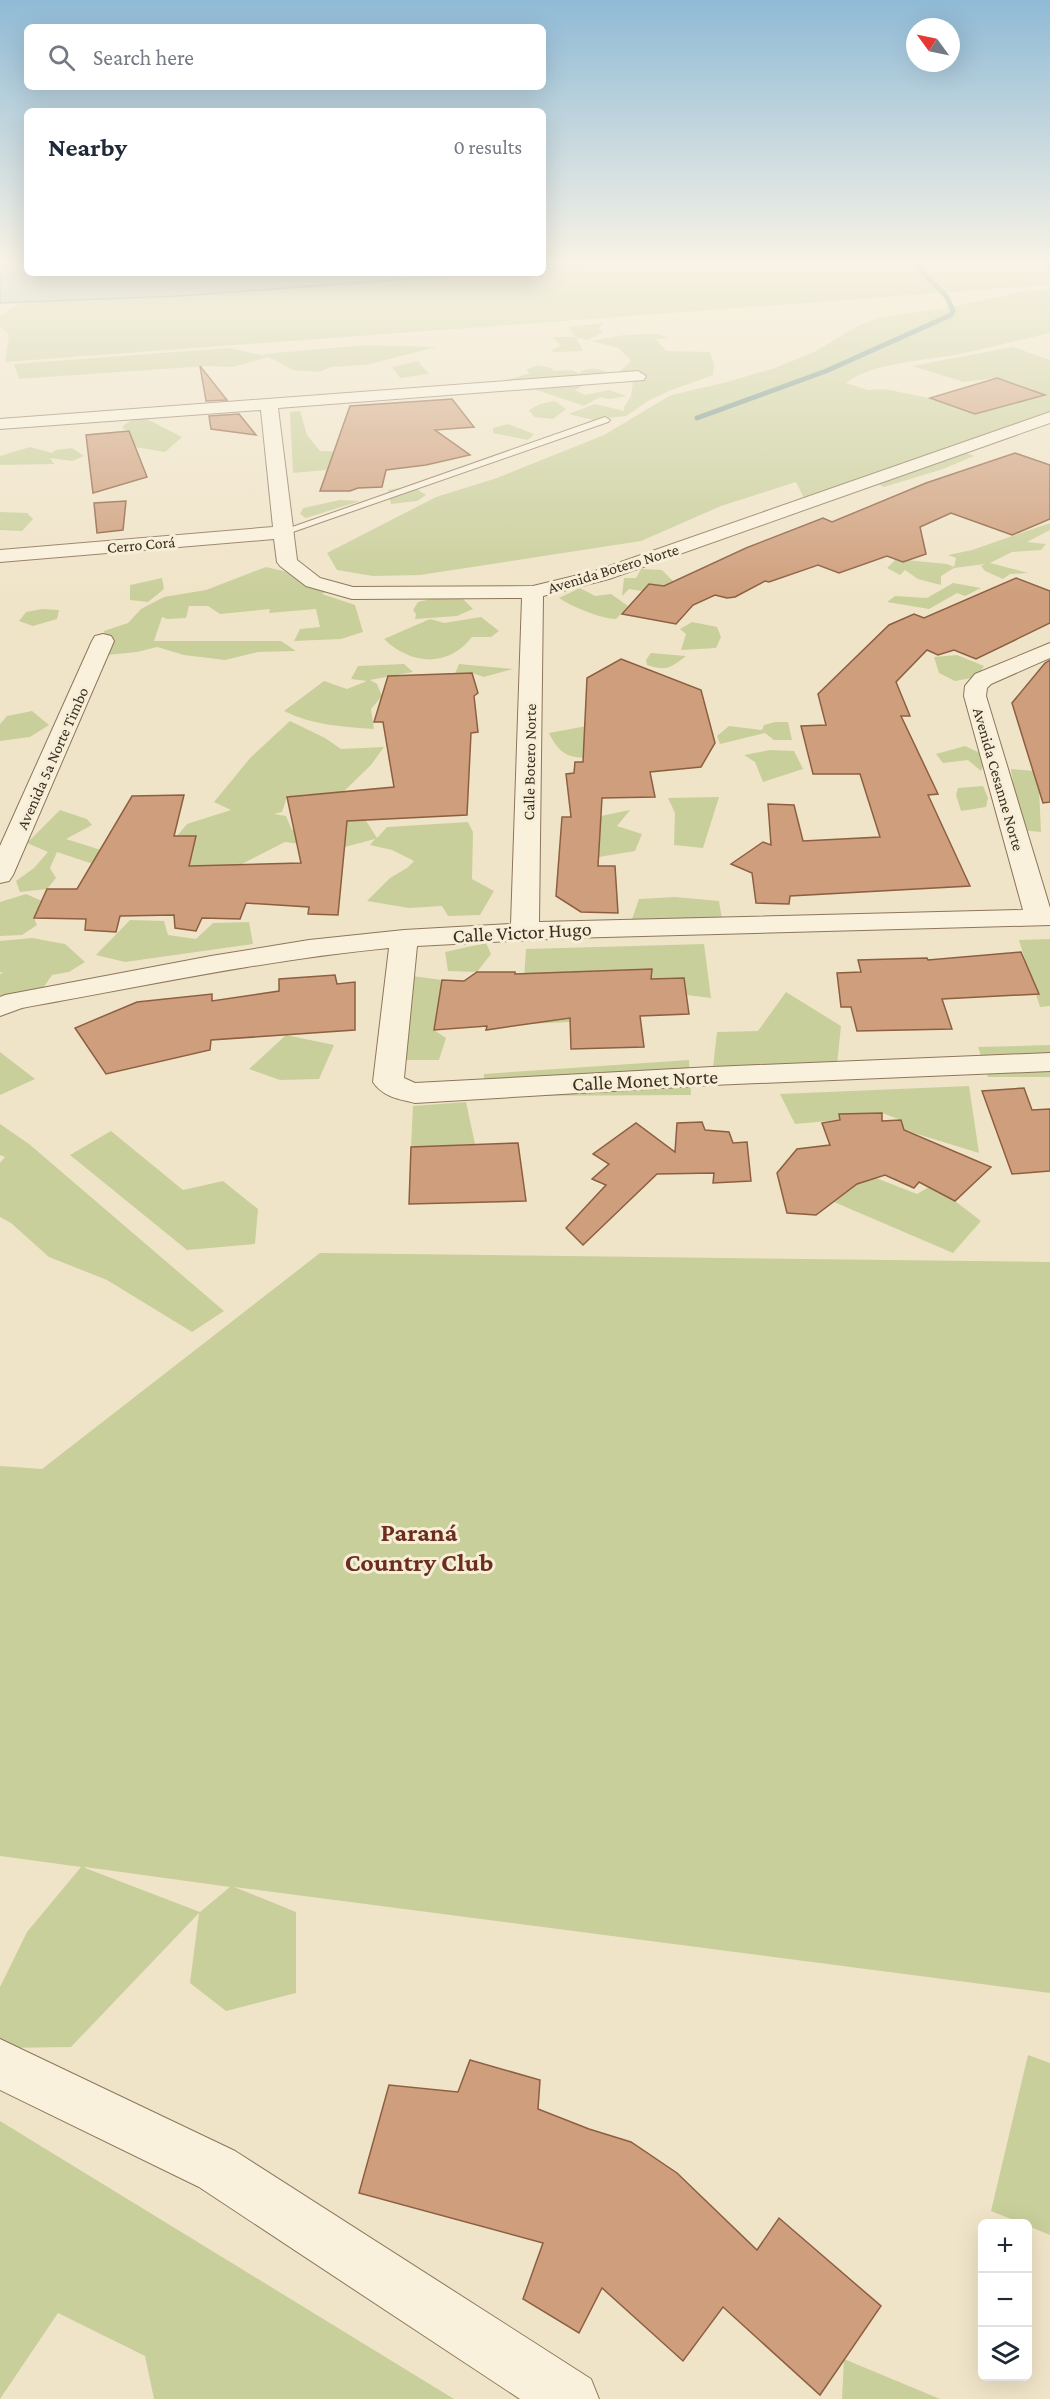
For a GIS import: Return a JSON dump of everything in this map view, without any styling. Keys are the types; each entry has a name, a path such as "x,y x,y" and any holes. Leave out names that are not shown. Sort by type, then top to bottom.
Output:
{"street":[{"path":"0,424 638,376"},
{"name":"Avenida Botero Norte","path":"269,403 287,562 313,582 352,593 533,592 602,575 1046,422"},
{"name":"Cerro Corá","path":"0,556 283,532"},
{"name":"Calle Botero Norte","path":"525,931 533,592"},
{"name":"Avenida 5a Norte Timbo","path":"0,875 104,641"},
{"name":"Avenida Cesanne Norte","path":"1045,917 975,696 976,686 983,679 1050,650"},
{"name":"Calle Victor Hugo","path":"0,1007 15,1001 278,954 404,938 525,931 1045,917"},
{"name":"Calle Monet Norte","path":"404,938 388,1082 399,1089 415,1093 712,1076 1050,1062"},
{"path":"0,2064 217,2169 571,2399"}],"lane":[{"path":"283,532 605,420"}],"green space":[{"path":"16,371 135,371 19,379"},
{"path":"395,371 426,371 429,374 400,378"},
{"path":"527,371 574,371 579,374 582,371 604,371 611,375 596,378 581,375 590,382 575,390 585,395 609,390 627,396 608,399 600,397 584,406 507,380 530,373"},
{"path":"620,371 713,371 713,375 669,391 648,401 626,416 593,420 568,414 595,404 624,411 631,396 633,382 618,373"},
{"path":"765,371 870,371 846,383 868,390 885,389 929,398 975,414 1044,395 997,378 964,382 928,371 1050,371 1050,411 804,498 796,482 721,506 641,541 420,575 373,576 337,570 327,553 436,497 497,478 604,435 671,395"},
{"path":"555,401 566,409 553,419 534,417 529,410 540,404"},
{"path":"300,411 307,435 320,451 348,452 337,469 293,473 290,412"},
{"path":"141,416 182,437 165,452 135,447 129,431 122,428"},
{"path":"508,424 534,434 528,440 493,433 493,428"},
{"path":"30,447 52,453 56,450 72,448 84,456 72,461 50,458 54,464 0,465 0,456"},
{"path":"966,453 974,456 943,469 884,487 878,484"},
{"path":"412,486 426,495 417,501 391,504 388,490"},
{"path":"340,500 360,501 306,518 300,514 303,508"},
{"path":"0,512 27,513 33,519 22,531 0,530"},
{"path":"1050,523 1050,530 1027,542 1046,544 1041,550 1012,552 990,563 1028,573 1010,574 1003,579 985,571 981,566 985,564 954,568 941,576 941,585 918,579 905,570 900,575 887,568 896,559 947,564 954,567 956,558 948,555 972,550"},
{"path":"266,567 292,573 330,590 322,594 355,605 363,632 341,639 294,641 300,629 320,627 316,609 269,613 270,609 220,614 208,606 189,606 186,618 162,617 154,641 281,641 296,651 258,652 225,660 184,655 157,647 107,655 104,631 128,623 141,609 164,597 206,590"},
{"path":"641,569 662,570 680,588 649,584 642,591 629,589 622,596 624,578 636,578"},
{"path":"162,578 164,589 148,602 130,600 130,585"},
{"path":"953,583 981,588 965,596 957,593 929,609 887,602 895,596 927,598"},
{"path":"580,588 595,596 611,594 628,606 616,619 586,612 559,598"},
{"path":"440,597 463,599 473,609 457,616 415,619 416,614 413,610 418,602"},
{"path":"42,609 59,610 57,619 33,626 19,621 26,612"},
{"path":"481,617 499,631 491,637 472,637 452,654 441,658 417,658 395,648 384,639 430,619 444,623"},
{"path":"692,622 717,627 721,637 716,648 681,650 686,634 680,629"},
{"path":"651,653 686,656 671,666 659,668 647,665 646,660"},
{"path":"957,655 984,666 977,677 955,681 939,673 934,657"},
{"path":"404,664 413,672 370,680 377,684 382,696 371,709 374,729 316,722 284,711 324,681 347,689 367,681 351,679 358,666"},
{"path":"459,664 513,669 484,677 472,673 455,674"},
{"path":"32,711 49,725 30,737 0,741 0,724 7,716"},
{"path":"290,721 325,738 341,749 384,747 371,765 337,798 308,794 287,797 282,812 274,814 286,816 292,830 309,816 365,819 377,838 387,827 468,822 473,832 472,879 494,891 480,915 448,916 442,906 409,908 367,901 390,878 414,861 392,850 370,845 375,839 337,849 285,842 242,864 213,874 189,867 196,836 177,836 187,824 231,810 214,802 251,757"},
{"path":"788,722 792,740 774,740 765,733 720,744 717,736 729,726 762,730 764,725"},
{"path":"597,724 606,757 586,758 565,754 549,733"},
{"path":"965,746 987,756 981,771 968,760 943,763 936,754"},
{"path":"770,750 794,751 803,769 763,782 755,762 744,755"},
{"path":"1011,769 1050,772 1039,789 1041,832 1019,830"},
{"path":"983,786 988,798 986,807 961,811 956,795 958,788"},
{"path":"719,797 703,848 674,845 675,813 668,798"},
{"path":"60,810 87,819 92,825 66,839 117,855 102,867 57,852 50,868 56,878 47,889 20,892 16,881 34,868 48,852 27,843"},
{"path":"630,810 617,826 642,834 635,851 593,858 601,816"},
{"path":"26,894 42,901 34,918 37,925 22,935 0,936 0,902"},
{"path":"675,897 719,901 722,919 631,922 639,899"},
{"path":"130,920 164,921 168,935 196,939 213,923 249,922 253,944 125,962 96,955"},
{"path":"32,938 65,944 85,962 69,972 52,975 41,991 0,1001 0,974 3,973 0,972 0,941"},
{"path":"1050,939 1050,1006 1040,1007 1019,940"},
{"path":"486,943 491,954 477,972 448,971 445,952"},
{"path":"704,944 711,998 687,995 684,978 651,979 652,970 570,1022 528,1024 524,979 526,949"},
{"path":"412,976 442,980 434,1030 446,1038 439,1060 404,1060"},
{"path":"786,992 841,1026 837,1065 712,1076 717,1032 758,1031"},
{"path":"286,1035 334,1045 319,1079 280,1080 249,1069"},
{"path":"1050,1045 1050,1077 988,1077 978,1047"},
{"path":"0,1052 35,1079 0,1095"},
{"path":"689,1060 691,1095 484,1096 484,1074"},
{"path":"969,1086 979,1153 904,1130 901,1120 882,1113 840,1114 840,1120 795,1124 780,1094"},
{"path":"466,1102 475,1144 411,1147 413,1106"},
{"path":"0,1124 29,1144 224,1311 192,1332 107,1280 49,1257 11,1223 0,1217 0,1163 5,1157 0,1155"},
{"path":"111,1131 183,1190 223,1181 258,1209 255,1244 187,1250 70,1155"},
{"path":"876,1178 917,1194 929,1187 955,1201 981,1221 953,1253 834,1202 857,1184"},
{"name":"Paraná Country Club","path":"320,1253 1050,1262 1050,1993 234,1887 296,1912 296,1993 226,2011 190,1983 199,1913 71,2047 0,2048 0,1987 27,1932 81,1867 0,1856 0,1466 42,1469","holes":["85,1867 230,1887 200,1912"]},
{"path":"1028,2055 1050,2063 1050,2235 1032,2228 1032,2219 1011,2219 991,2211"},
{"path":"0,2121 454,2399 154,2399 145,2356 58,2313 0,2399"},
{"path":"844,2359 940,2399 842,2399"}],"building":[{"path":"201,371 204,371 227,400 206,401"},
{"path":"997,378 1045,395 975,414 930,398"},
{"path":"452,399 474,427 435,430 470,455 426,465 386,470 382,487 358,488 350,491 320,491 350,406"},
{"path":"239,414 256,435 211,429 209,416"},
{"path":"129,431 147,477 93,493 86,435"},
{"path":"1015,453 1050,465 1050,519 1012,535 951,513 920,527 926,554 903,562 887,556 839,573 818,565 769,582 765,581 735,597 715,595 693,605 676,624 622,614 649,584 664,586 746,548 823,518 832,522 926,483"},
{"path":"126,501 123,530 97,533 94,503"},
{"path":"1016,578 1050,591 1050,623 976,659 954,650 938,655 927,650 896,682 910,716 901,716 938,794 928,795 970,886 790,896 789,904 756,903 752,873 731,864 763,842 771,845 768,804 794,805 803,841 880,837 860,774 813,774 801,726 826,725 818,694 889,625 914,614 924,618"},
{"path":"621,659 701,690 715,743 701,767 650,772 655,797 602,798 598,866 615,866 618,913 581,912 556,896 562,817 571,817 566,774 574,773 575,762 583,762 587,678"},
{"path":"1050,660 1050,802 1043,803 1012,703"},
{"path":"472,673 478,693 474,696 478,732 471,733 467,815 347,821 338,915 308,914 309,907 246,903 240,919 202,918 196,931 175,928 174,915 120,916 116,932 85,930 86,919 34,918 47,889 77,889 132,796 184,795 174,836 196,836 189,866 301,863 287,797 394,787 383,722 374,722 388,676"},
{"path":"1021,952 1039,994 942,999 952,1029 857,1031 851,1007 841,1007 837,973 861,972 858,960 927,958 928,960"},
{"path":"652,969 651,979 684,978 689,1014 640,1016 644,1047 571,1049 570,1018 486,1030 487,1026 434,1030 442,980 464,981 477,972 515,972 515,974"},
{"path":"335,975 337,984 355,982 355,1030 211,1040 210,1050 106,1074 75,1028 137,1002 212,994 212,1001 279,991 279,979"},
{"path":"1024,1088 1032,1110 1050,1109 1050,1171 1012,1174 982,1091"},
{"path":"882,1113 882,1121 901,1120 904,1130 991,1167 955,1201 919,1182 914,1188 885,1175 857,1184 816,1215 787,1213 777,1173 797,1149 830,1145 822,1123 840,1120 839,1114"},
{"path":"702,1122 705,1130 729,1132 733,1143 747,1142 751,1181 713,1183 714,1173 657,1174 583,1245 566,1228 606,1185 592,1179 609,1164 593,1154 636,1123 675,1152 677,1123"},
{"path":"518,1143 526,1201 409,1204 411,1147"},
{"path":"470,2060 540,2080 538,2109 631,2142 677,2173 757,2250 779,2218 881,2306 820,2395 723,2307 683,2361 602,2288 579,2333 523,2299 543,2243 359,2193 389,2085 458,2092"}],"waterway":[{"path":"697,418 826,371"}],"district":[{"name":"Paraná Country Club","path":"419,1547"}]}
